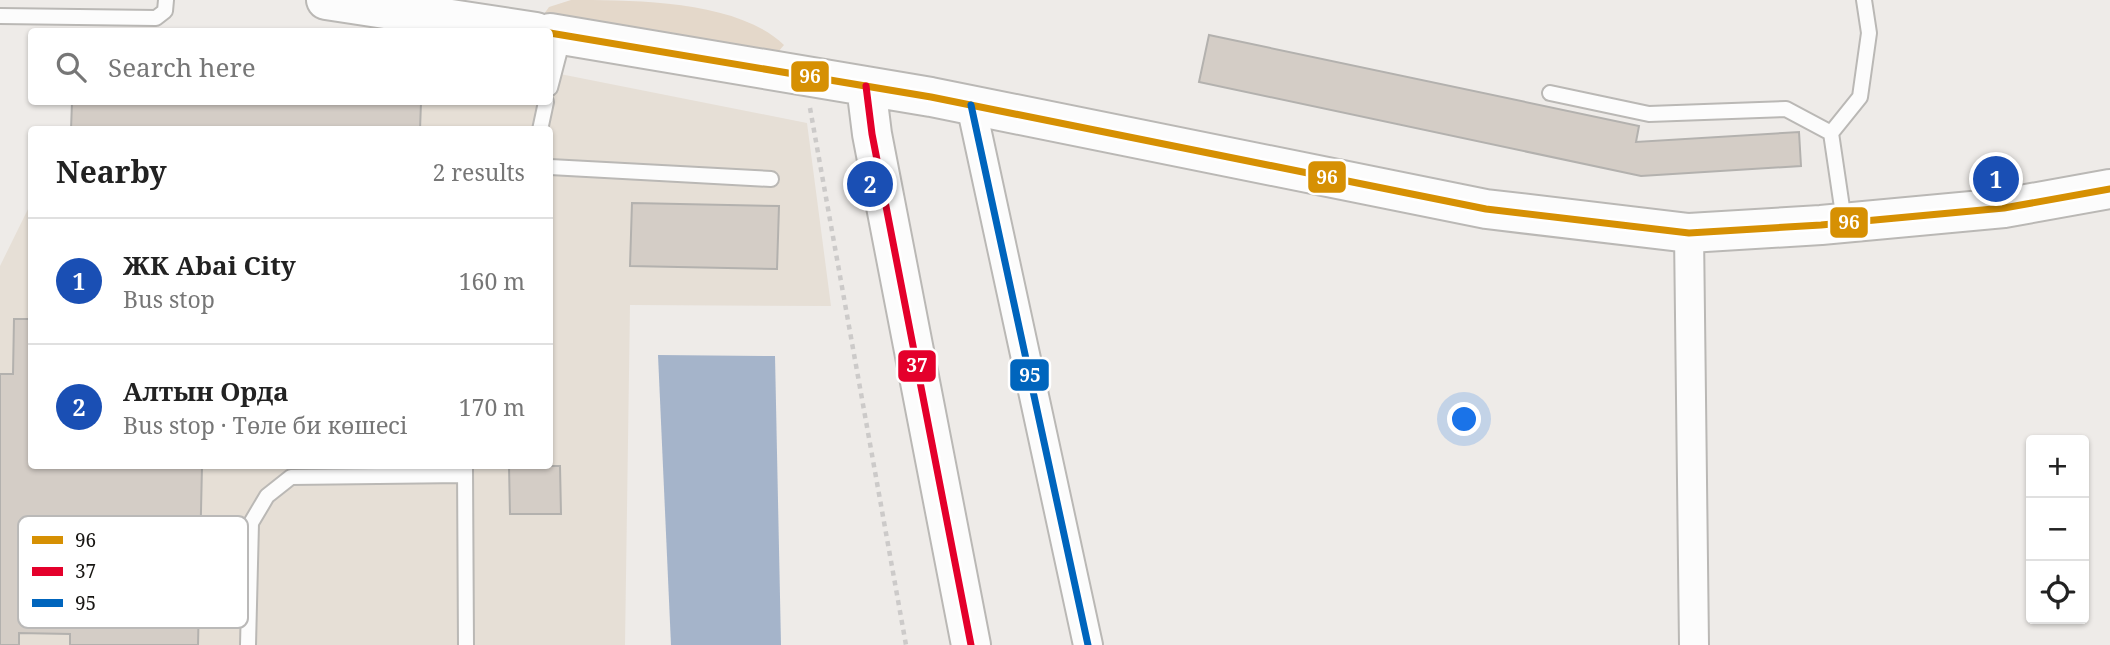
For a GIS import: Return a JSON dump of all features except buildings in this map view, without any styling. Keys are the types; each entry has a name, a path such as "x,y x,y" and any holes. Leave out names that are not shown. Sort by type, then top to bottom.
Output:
{"main road":[{"path":"326,0 516,28"},
{"path":"553,34 971,105 1486,209 1689,233 1845,223 2004,208 2110,189"},
{"path":"866,86 872,134 971,645"}],"street":[{"path":"971,105 1088,645"},
{"path":"1689,233 1694,645"}],"lane":[{"path":"0,16 156,18 165,11 166,0"},
{"path":"1845,223 1831,132 1860,97 1869,33 1864,0"},
{"path":"1550,93 1649,114 1786,109 1831,132"},
{"path":"541,126 545,105"},
{"path":"553,167 771,179"},
{"path":"248,645 251,523 267,496 291,477 465,470 466,645"}],"path":[{"path":"804,76 906,645"}],"shaded area":[{"path":"571,0 653,2 712,11 764,30 784,45 772,59 728,54 710,39 679,41 539,21 549,7"},
{"path":"553,73 807,123 831,306 630,305 625,645 0,645 0,266 28,209 28,469 553,469 553,126 71,126 81,105 553,105"}],"water":[{"path":"658,355 775,356 781,645 671,645"}],"transit line":[{"name":"96","path":"553,34 931,97 1486,209 1689,233 1821,225 2004,208 2110,189"},
{"name":"37","path":"866,86 872,134 971,645"},
{"name":"95","path":"971,105 1088,645"}],"place":[{"name":"ЖК Abai City","path":"1996,179"},
{"name":"Алтын Орда","path":"870,184"}]}
